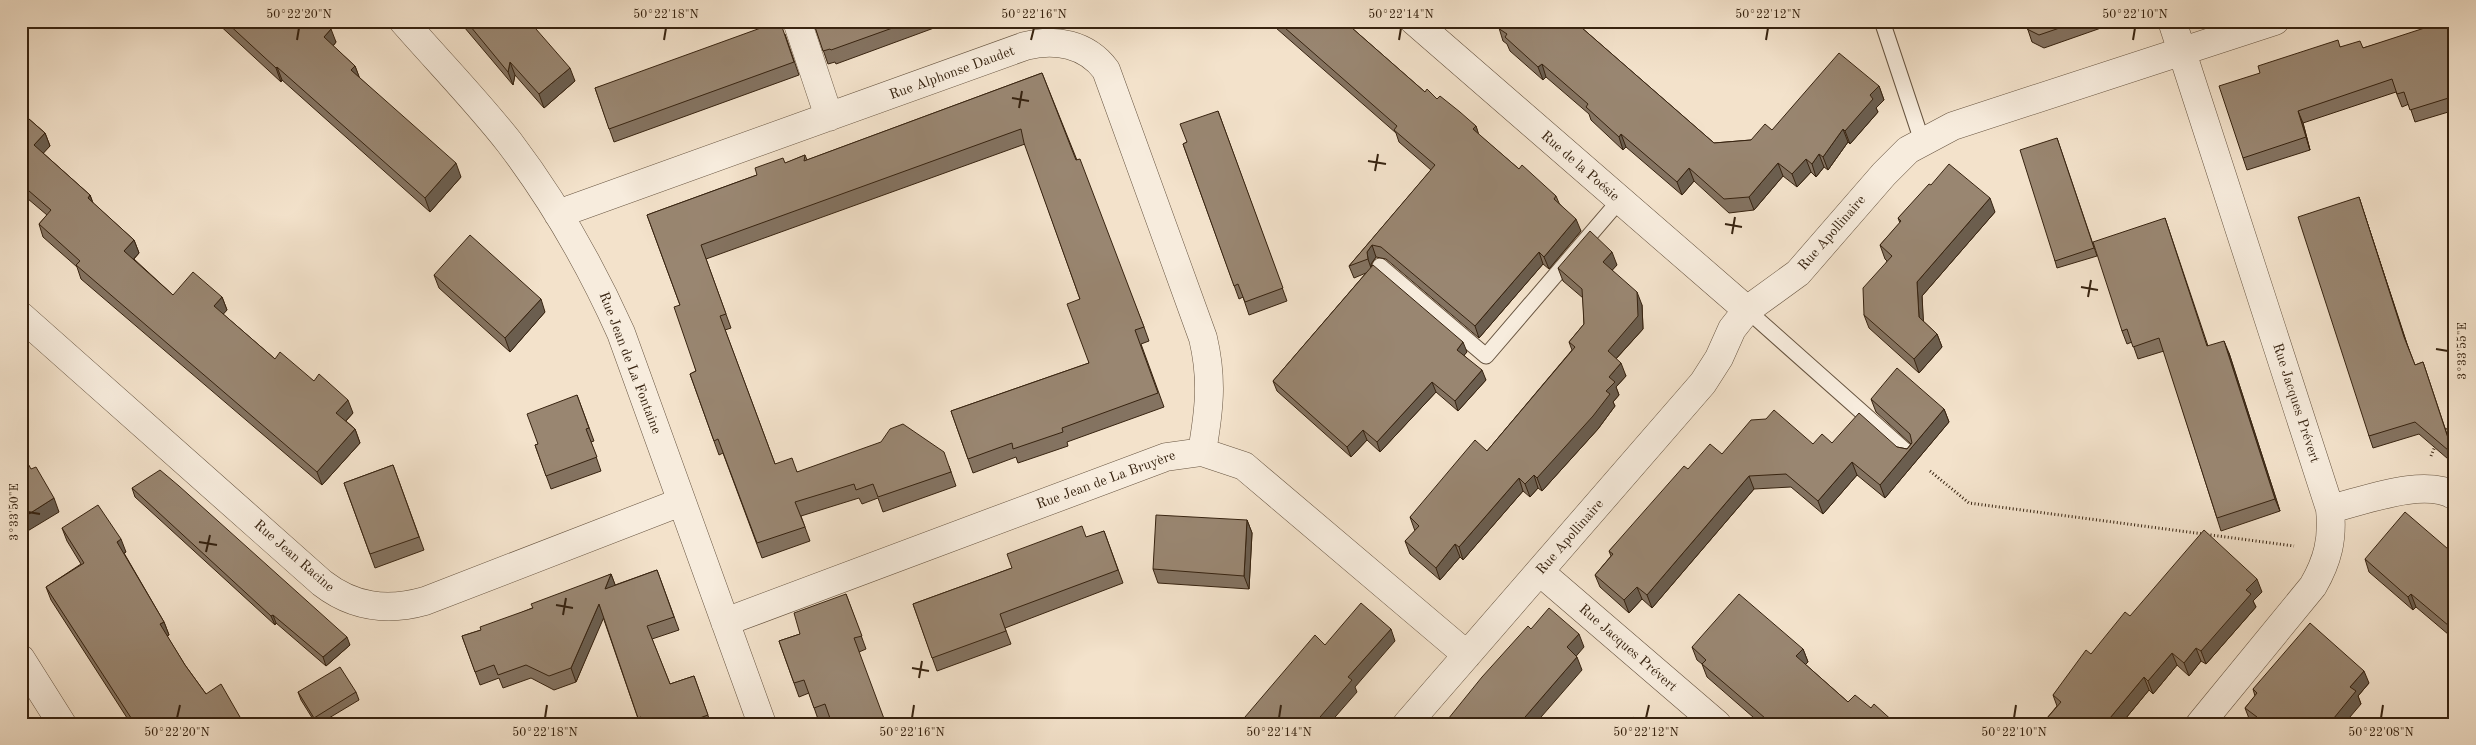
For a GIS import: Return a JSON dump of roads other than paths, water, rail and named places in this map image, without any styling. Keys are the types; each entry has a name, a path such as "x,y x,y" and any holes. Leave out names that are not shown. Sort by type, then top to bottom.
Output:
{"street":[{"name":"Rue Jean de La Fontaine","path":"403,21 508,141 558,214 598,283 621,333 762,724"},
{"path":"797,21 829,117"},
{"name":"Rue de la Poésie","path":"1414,21 1619,201 1747,310"},
{"name":"Rue Jacques Prévert","path":"2172,21 2330,509 2332,538 2323,569 2305,596 2200,724"},
{"name":"Rue Apollinaire","path":"1407,724 1703,383 1719,358 1732,329 1747,310 1798,273 1884,174 1908,150 1953,126 2275,21"},
{"name":"Rue Alphonse Daudet","path":"558,214 1040,42 1052,41 1076,47 1100,61 1106,70 1203,338 1208,358 1210,394 1202,452"},
{"name":"Rue Jean Racine","path":"21,316 322,583 346,599 362,604 395,608 425,601 682,502"},
{"name":"Rue Jean de La Bruyère","path":"725,622 1166,457 1202,452 1244,466 1467,655"},
{"path":"2330,509 2418,489 2433,488 2455,496"},
{"name":"Rue Jacques Prévert","path":"1540,572 1717,724"},
{"path":"21,659 62,724"}],"lane":[{"path":"1882,21 1922,141"},
{"path":"1380,266 1486,356 1619,201"},
{"path":"1747,310 1908,453"}]}
